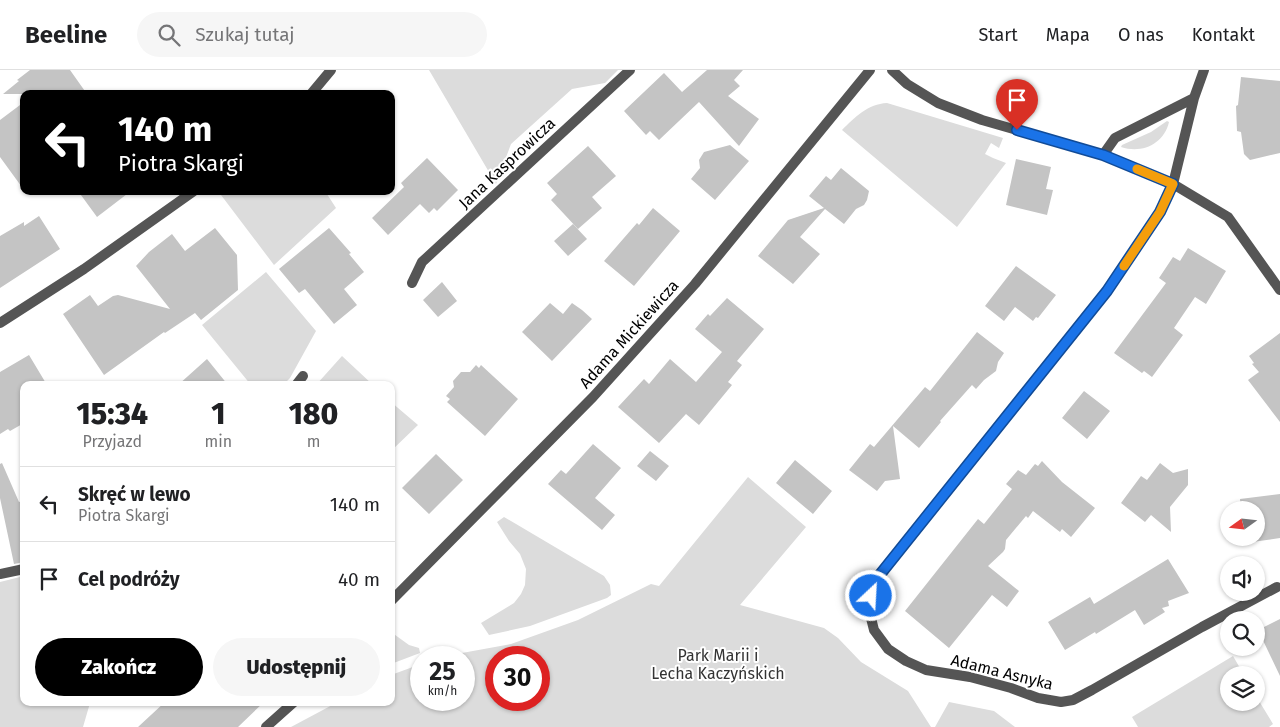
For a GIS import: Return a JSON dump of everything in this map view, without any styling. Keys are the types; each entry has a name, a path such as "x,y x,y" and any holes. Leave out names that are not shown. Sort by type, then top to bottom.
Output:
{"street":[{"path":"314,90 331,70"},
{"name":"Jana Kasprowicza","path":"412,283 422,262 630,70"},
{"name":"Adama Mickiewicza","path":"395,598 593,397 689,291 870,70"},
{"path":"892,70 907,84 938,102 982,120 1103,155 1173,184 1228,217 1280,290"},
{"path":"1173,184 1194,98 1204,70"},
{"path":"1103,155 1115,138 1194,98"},
{"name":"Adama Asnyka","path":"1173,184 1160,212 1107,291 874,582 870,614 874,630 888,649 906,662 926,670 970,677 1038,698 1061,702 1073,700 1092,690 1277,587"},
{"path":"0,323 84,269 188,195"},
{"path":"299,381 303,376"},
{"path":"0,574 20,570"},
{"path":"266,727 290,706"}],"green space":[{"path":"429,70 618,70 605,83 572,89 511,144 496,184"},
{"path":"887,103 1003,138 999,148 991,143 985,154 1006,163 957,227 842,130 868,109"},
{"path":"1167,121 1169,122 1162,136 1151,145 1137,149 1121,147 1151,132"},
{"path":"221,195 328,195 336,208 274,265"},
{"path":"266,272 316,331 287,381 248,381 202,325"},
{"path":"342,356 369,381 320,381"},
{"path":"395,405 418,425 395,447"},
{"name":"Park Marii i Lecha Kaczyńskich","path":"748,477 806,527 740,605 824,628 838,638 861,662 908,691 931,727 291,727 330,706 395,706 395,674 410,668 410,711 475,711 475,651 485,649 485,711 550,711 550,646 500,646 511,644 578,620 651,584 659,586"},
{"path":"504,517 604,576 610,585 611,595 530,626 489,635 481,623 514,603 525,585 526,569 520,554 497,522"},
{"path":"20,577 20,706 89,706 83,727 0,727 0,582"},
{"path":"395,635 412,646 410,646 410,657 395,662"},
{"path":"1233,656 1239,666 1220,666 1220,711 1265,711 1273,724 1269,727 1138,727 1132,717"},
{"path":"949,702 994,711 1015,727 935,727"}],"building":[{"path":"30,70 70,70 84,90 20,90 20,94 3,94 19,81 17,80"},
{"path":"707,70 743,70 734,80 740,86 728,96 759,119 739,146 699,102 659,140 650,131 646,135 624,111 664,73 682,92"},
{"path":"1241,77 1280,81 1280,153 1250,160 1244,154 1241,132 1237,131 1236,106 1238,105"},
{"path":"20,105 20,184 0,157 0,120"},
{"path":"730,145 749,161 715,200 691,179 700,168 699,160 704,152"},
{"path":"588,146 616,176 592,197 602,208 578,229 551,200 557,194 547,183"},
{"path":"427,158 458,190 437,211 434,208 429,213 420,204 388,235 372,218 404,187 401,183"},
{"path":"1016,159 1051,167 1046,189 1053,190 1047,215 1006,205"},
{"path":"841,168 869,191 867,200 864,205 856,209 844,224 825,209 800,237 820,254 793,284 758,256 788,220 824,208 809,196 826,176 831,180"},
{"path":"81,195 126,195 97,217"},
{"path":"653,208 680,231 634,286 604,261 637,223 639,225"},
{"path":"39,216 60,249 0,288 0,236 24,222 24,226"},
{"path":"573,224 587,239 568,256 554,241"},
{"path":"215,228 237,255 238,290 201,320 195,313 164,332 104,375 63,314 90,295 98,306 113,296 118,295 170,309 136,266 149,252 172,234 185,251"},
{"path":"329,228 351,253 349,254 364,272 344,289 357,305 334,324 305,289 299,293 279,269"},
{"path":"1188,248 1226,271 1206,304 1195,297 1174,328 1183,335 1152,377 1144,371 1142,373 1114,353 1166,283 1159,278 1173,257 1180,261"},
{"path":"1016,266 1056,295 1038,318 1036,317 1033,321 1015,307 1004,321 985,306"},
{"path":"442,282 457,301 438,317 423,300"},
{"path":"727,298 764,329 737,361 742,365 728,382 732,385 699,425 686,414 659,443 618,407 644,379 649,384 670,359 696,382 722,352 695,329 708,314 710,316"},
{"path":"550,303 563,314 572,303 592,319 552,361 522,332"},
{"path":"977,332 1004,353 998,362 996,371 976,389 972,385 919,448 893,426 900,479 885,481 877,491 849,470 870,444 874,447 925,387 930,391"},
{"path":"1280,333 1280,422 1248,380 1259,372 1252,364 1254,363 1249,356"},
{"path":"29,355 45,381 20,381 20,425 0,434 0,372"},
{"path":"207,359 225,381 182,381"},
{"path":"476,365 479,368 481,365 518,399 485,436 447,402 450,399 446,396 454,387 453,381 461,372 470,372"},
{"path":"1084,391 1110,411 1087,439 1062,418"},
{"path":"593,444 621,468 595,498 615,515 602,530 548,484 561,470 566,474"},
{"path":"650,451 669,466 656,481 637,466"},
{"path":"436,454 463,480 429,514 402,488"},
{"path":"795,460 832,491 813,514 776,483"},
{"path":"1042,461 1062,482 1095,508 1071,537 1062,529 1060,532 1033,511 1028,518 1026,516 1006,540 1003,552 988,566 1019,591 1007,607 992,595 949,648 905,611 978,519 984,524 1012,489 1006,484 1018,470 1026,475 1035,464 1038,466"},
{"path":"2,463 20,502 20,563 14,564 0,498 0,464"},
{"path":"1160,463 1173,473 1188,469 1188,485 1170,507 1171,532 1151,515 1145,522 1121,503 1141,476 1147,480"},
{"path":"1280,494 1280,538 1265,540 1265,501 1240,501 1240,499"},
{"path":"1168,559 1189,593 1168,601 1169,606 1162,608 1165,612 1144,625 1135,610 1065,650 1048,622 1090,597 1094,604"},
{"path":"1280,619 1280,676 1265,645 1265,626"},
{"path":"161,706 260,706 238,727 138,727"}],"slow traffic":[{"path":"1124,266 1160,212 1173,184 1137,169"}],"route":[{"path":"871,596 874,582 1107,291 1160,212 1173,184 1103,155 1017,130"}]}
